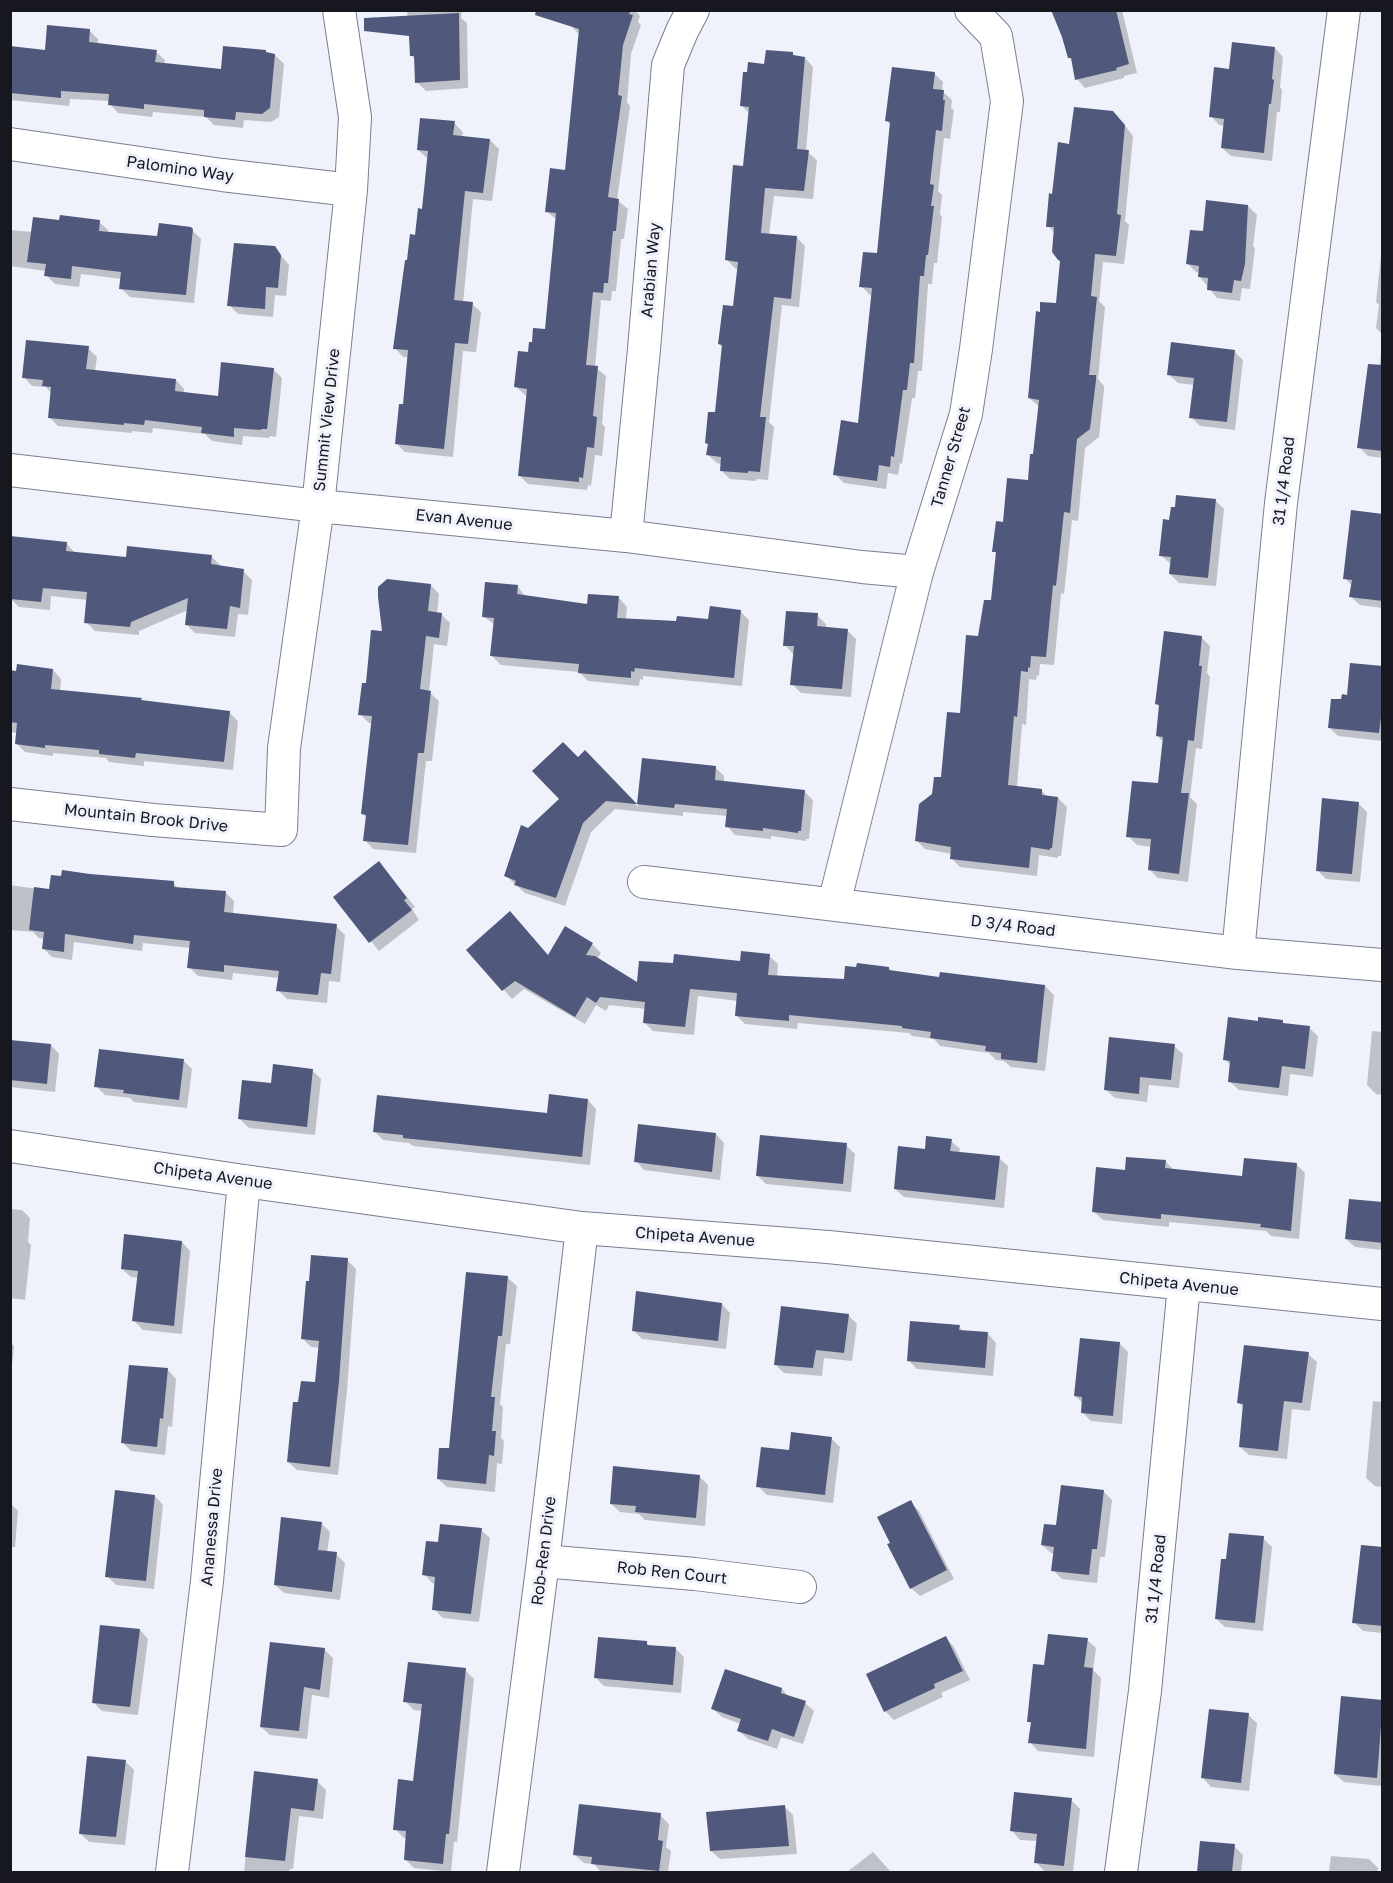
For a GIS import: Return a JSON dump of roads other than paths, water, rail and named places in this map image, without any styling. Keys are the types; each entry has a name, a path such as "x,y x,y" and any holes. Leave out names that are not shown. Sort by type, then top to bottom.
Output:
{"street":[{"name":"Summit View Drive","path":"281,830 284,748 318,506 351,190 355,117 339,10"},
{"name":"Arabian Way","path":"626,536 668,65 693,10"},
{"name":"Tanner Street","path":"834,904 917,572 966,414 976,349 1007,101 996,36 971,10"},
{"name":"31 1/4 Road","path":"1238,953 1281,503 1344,10"},
{"name":"Palomino Way","path":"10,144 222,175 351,190"},
{"name":"Evan Avenue","path":"10,470 318,506 626,536 917,572"},
{"name":"Mountain Brook Drive","path":"10,804 153,820 281,830"},
{"name":"D 3/4 Road","path":"644,882 1238,953 1383,965"},
{"name":"Chipeta Avenue","path":"10,1146 582,1228 828,1247 1383,1304"},
{"name":"Ananessa Drive","path":"172,1872 207,1581 244,1181"},
{"name":"Rob-Ren Drive","path":"503,1872 543,1561 582,1228"},
{"name":"31 1/4 Road","path":"1121,1872 1145,1691 1184,1285"},
{"name":"Rob Ren Court","path":"543,1561 695,1574 800,1587"}]}
